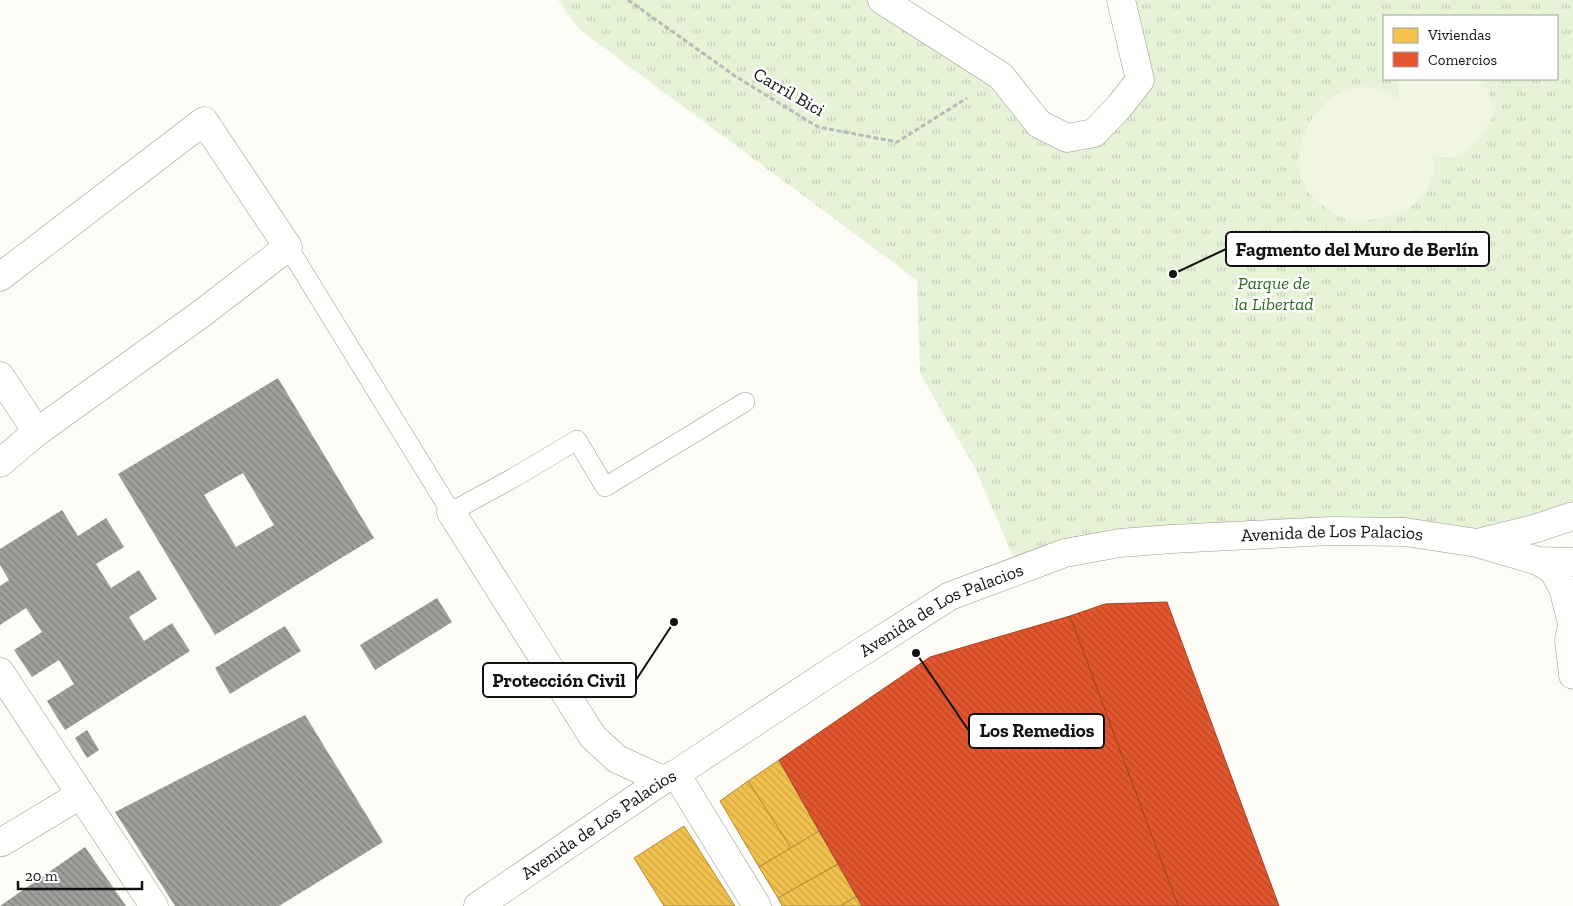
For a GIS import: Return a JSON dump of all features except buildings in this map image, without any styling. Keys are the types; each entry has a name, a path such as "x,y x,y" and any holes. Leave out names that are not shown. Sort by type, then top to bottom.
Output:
{"street":[{"path":"882,0 1002,76 1038,124 1067,138 1094,133 1119,107 1140,80 1121,0"},
{"path":"0,277 204,121 288,248 201,314 38,432 0,463"},
{"path":"0,376 38,432"},
{"path":"451,512 593,737 617,759 670,777 757,906"},
{"name":"Avenida de Los Palacios","path":"1477,543 1534,530 1573,516"},
{"name":"Avenida de Los Palacios","path":"478,906 670,777 950,596 1065,553 1120,543 1171,539 1331,531 1405,532 1477,543 1538,561 1573,562"},
{"path":"1538,561 1552,570 1563,588 1572,622 1569,640 1573,675"},
{"path":"0,672 154,906"},
{"path":"0,841 2,842 80,796"}],"lane":[{"path":"288,248 451,512 515,477 576,440 605,487 746,402"}],"path":[{"name":"Carril Bici","path":"628,0 735,76 818,127 897,142 1002,76"}],"green space":[{"name":"Parque de la Libertad","path":"558,0 882,0 1067,138 1140,80 1121,0 1573,0 1573,516 1534,529 1135,542 1019,570 975,468 920,373 917,280 579,29"},
{"path":"1401,80 1482,80 1488,91 1494,113 1476,142 1463,153 1456,157 1447,158 1431,154 1436,166 1432,177 1422,195 1410,207 1401,212 1379,218 1364,221 1347,220 1319,202 1309,193 1305,186 1300,169 1300,151 1305,134 1313,117 1325,103 1339,93 1355,87 1373,88 1398,99 1398,82"}],"place":[{"name":"Fagmento del Muro de Berlín","path":"1173,274"},
{"name":"Protección Civil","path":"674,622"},
{"name":"Los Remedios","path":"916,653"}]}
